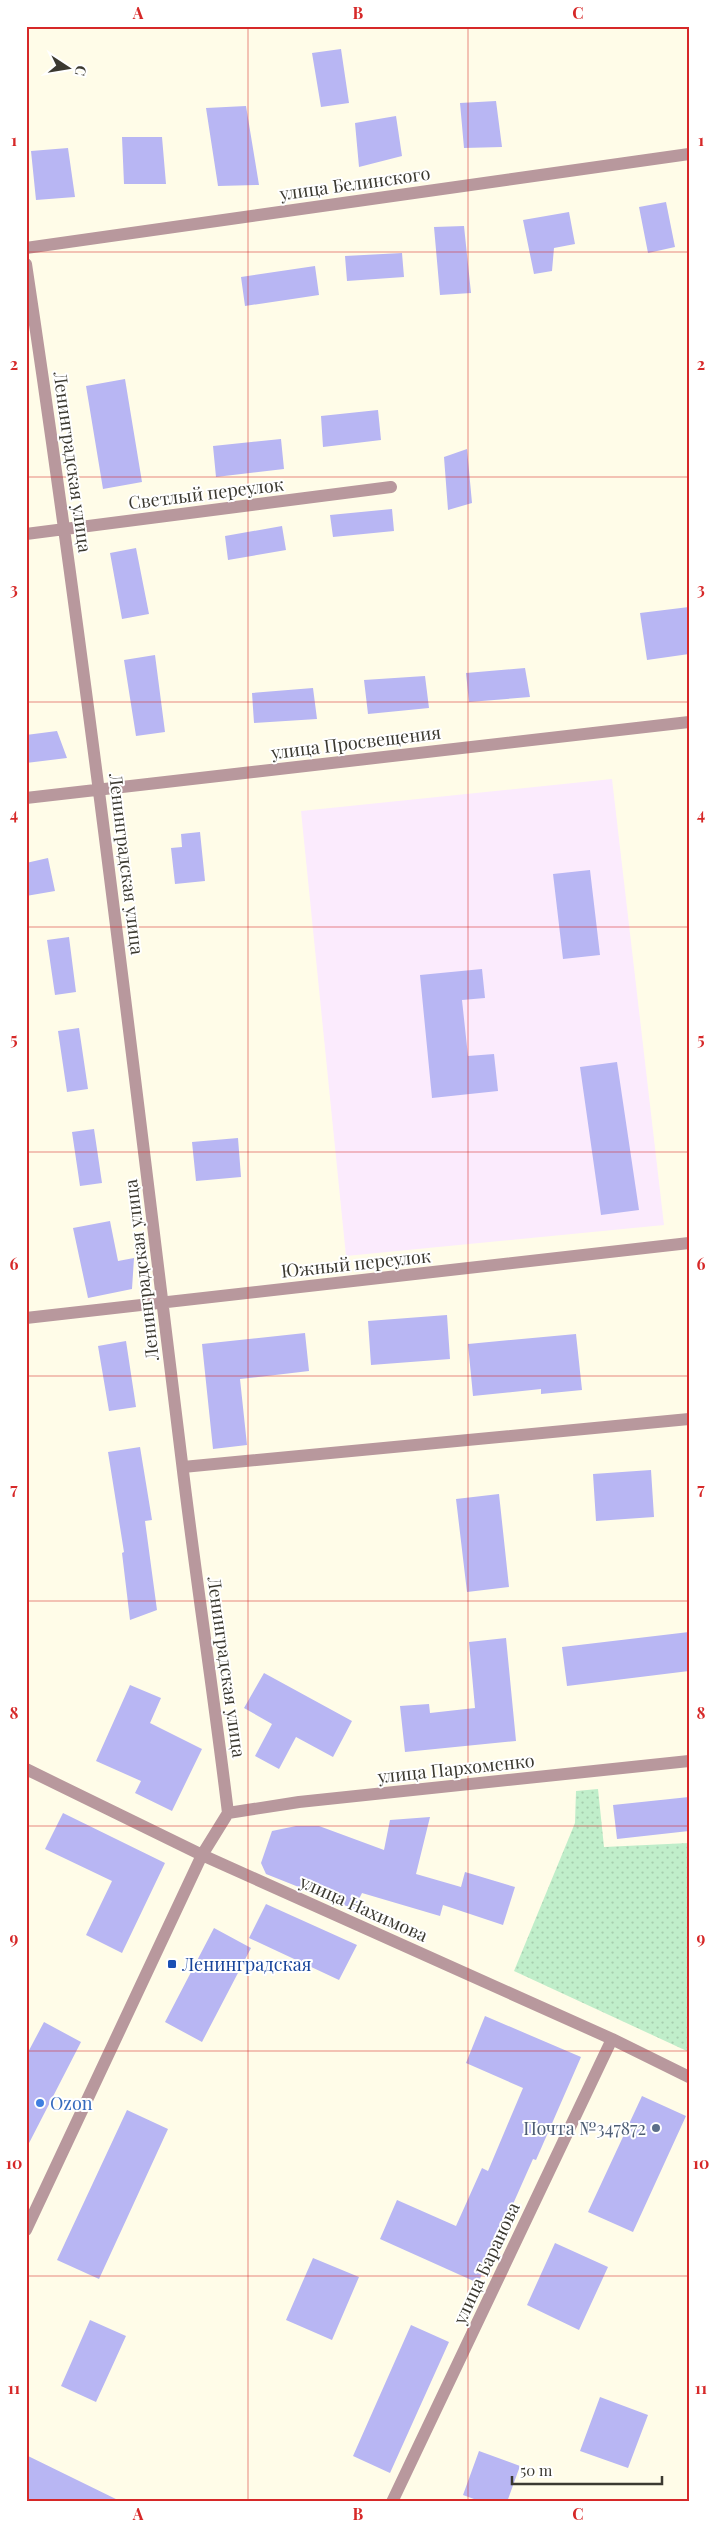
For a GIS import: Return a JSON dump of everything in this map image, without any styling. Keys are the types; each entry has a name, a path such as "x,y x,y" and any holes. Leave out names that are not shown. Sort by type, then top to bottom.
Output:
{"street":[{"name":"улица Белинского","path":"26,248 689,154"},
{"name":"Ленинградская улица","path":"26,264 66,529 100,789 182,1467 228,1813"},
{"name":"Светлый переулок","path":"26,534 391,487"},
{"name":"улица Просвещения","path":"26,798 689,722"},
{"name":"Южный переулок","path":"26,1318 689,1243"},
{"path":"182,1467 689,1419"},
{"name":"улица Пархоменко","path":"228,1813 309,1801 689,1761"},
{"name":"улица Нахимова","path":"26,1769 202,1854 612,2039 689,2078"},
{"path":"26,2230 202,1854 228,1813"},
{"name":"улица Баранова","path":"392,2502 612,2039"}],"shaded area":[{"path":"612,779 664,1225 346,1256 301,811"}],"green space":[{"path":"598,1789 604,1847 689,1843 689,2052 514,1971 575,1823 576,1791"}],"building":[{"path":"341,49 349,103 321,107 312,53"},
{"path":"496,101 502,147 464,148 460,103"},
{"path":"246,106 259,185 218,186 206,108"},
{"path":"396,116 402,156 359,167 355,123"},
{"path":"122,137 162,137 166,184 124,184"},
{"path":"68,148 75,197 36,200 31,151"},
{"path":"666,202 675,247 648,253 639,207"},
{"path":"569,212 575,244 554,248 552,271 534,274 523,220"},
{"path":"464,226 471,293 440,295 434,227"},
{"path":"402,253 404,277 347,281 345,256"},
{"path":"315,266 319,295 245,306 241,277"},
{"path":"125,379 142,482 103,489 86,386"},
{"path":"378,410 381,440 323,447 321,416"},
{"path":"281,439 284,469 216,477 213,446"},
{"path":"467,449 472,503 448,510 444,457"},
{"path":"392,509 394,531 333,537 330,515"},
{"path":"282,526 286,550 228,560 225,536"},
{"path":"136,548 149,614 122,619 110,553"},
{"path":"689,607 689,654 647,660 640,613"},
{"path":"155,655 165,732 136,736 124,660"},
{"path":"525,668 530,697 469,702 466,673"},
{"path":"425,676 429,708 368,714 364,680"},
{"path":"313,688 317,719 254,723 252,693"},
{"path":"57,731 67,758 26,763 26,735"},
{"path":"200,832 205,881 175,884 171,848 182,847 181,834"},
{"path":"48,858 55,891 26,896 26,863"},
{"path":"590,870 600,955 563,959 553,874"},
{"path":"69,937 76,992 55,995 47,940"},
{"path":"482,969 485,998 462,1000 468,1056 494,1054 498,1091 432,1098 420,975"},
{"path":"79,1028 88,1089 67,1092 58,1031"},
{"path":"617,1062 639,1210 601,1215 580,1067"},
{"path":"94,1129 102,1183 80,1186 72,1132"},
{"path":"238,1138 241,1177 196,1181 192,1142"},
{"path":"110,1221 118,1261 134,1258 132,1289 88,1298 73,1228"},
{"path":"447,1315 450,1359 371,1365 368,1321"},
{"path":"305,1333 309,1371 240,1379 247,1445 213,1449 202,1344"},
{"path":"576,1334 582,1390 541,1394 541,1389 473,1396 468,1344"},
{"path":"126,1341 136,1407 109,1411 98,1346"},
{"path":"140,1447 152,1520 145,1521 157,1610 130,1620 122,1553 124,1552 108,1452"},
{"path":"651,1470 654,1517 596,1521 593,1474"},
{"path":"499,1494 509,1587 467,1592 456,1499"},
{"path":"689,1632 689,1671 567,1686 562,1647"},
{"path":"506,1638 516,1741 405,1752 400,1706 429,1704 430,1713 475,1708 469,1642"},
{"path":"264,1673 352,1721 333,1757 296,1737 279,1769 255,1756 272,1724 244,1708"},
{"path":"130,1685 161,1698 150,1723 202,1749 172,1811 135,1793 141,1781 96,1761"},
{"path":"689,1797 689,1831 617,1839 613,1805"},
{"path":"63,1813 165,1863 122,1953 86,1935 112,1881 45,1849"},
{"path":"430,1817 416,1874 461,1887 465,1872 515,1887 503,1925 443,1905 440,1916 362,1893 354,1909 266,1874 261,1863 272,1831 296,1826 319,1826 384,1850 390,1820"},
{"path":"266,1904 357,1945 339,1980 249,1938"},
{"path":"214,1928 251,1948 202,2042 165,2022"},
{"path":"485,2016 581,2057 536,2160 533,2159 478,2283 380,2239 397,2200 456,2226 482,2168 488,2171 523,2088 466,2063"},
{"path":"44,2022 81,2042 26,2149 26,2056"},
{"path":"642,2096 686,2116 633,2232 588,2212"},
{"path":"127,2110 168,2129 99,2279 57,2260"},
{"path":"555,2243 608,2267 579,2330 527,2305"},
{"path":"313,2258 359,2277 332,2340 286,2320"},
{"path":"90,2320 126,2336 96,2402 61,2386"},
{"path":"411,2325 449,2342 390,2473 353,2456"},
{"path":"600,2397 648,2415 628,2468 580,2451"},
{"path":"479,2451 520,2466 507,2502 482,2502 463,2495"},
{"path":"26,2455 122,2502 26,2502"}],"place":[{"name":"Ленинградская","path":"172,1964"},
{"name":"Ozon","path":"40,2103"},
{"name":"Почта №347872","path":"656,2128"}]}
